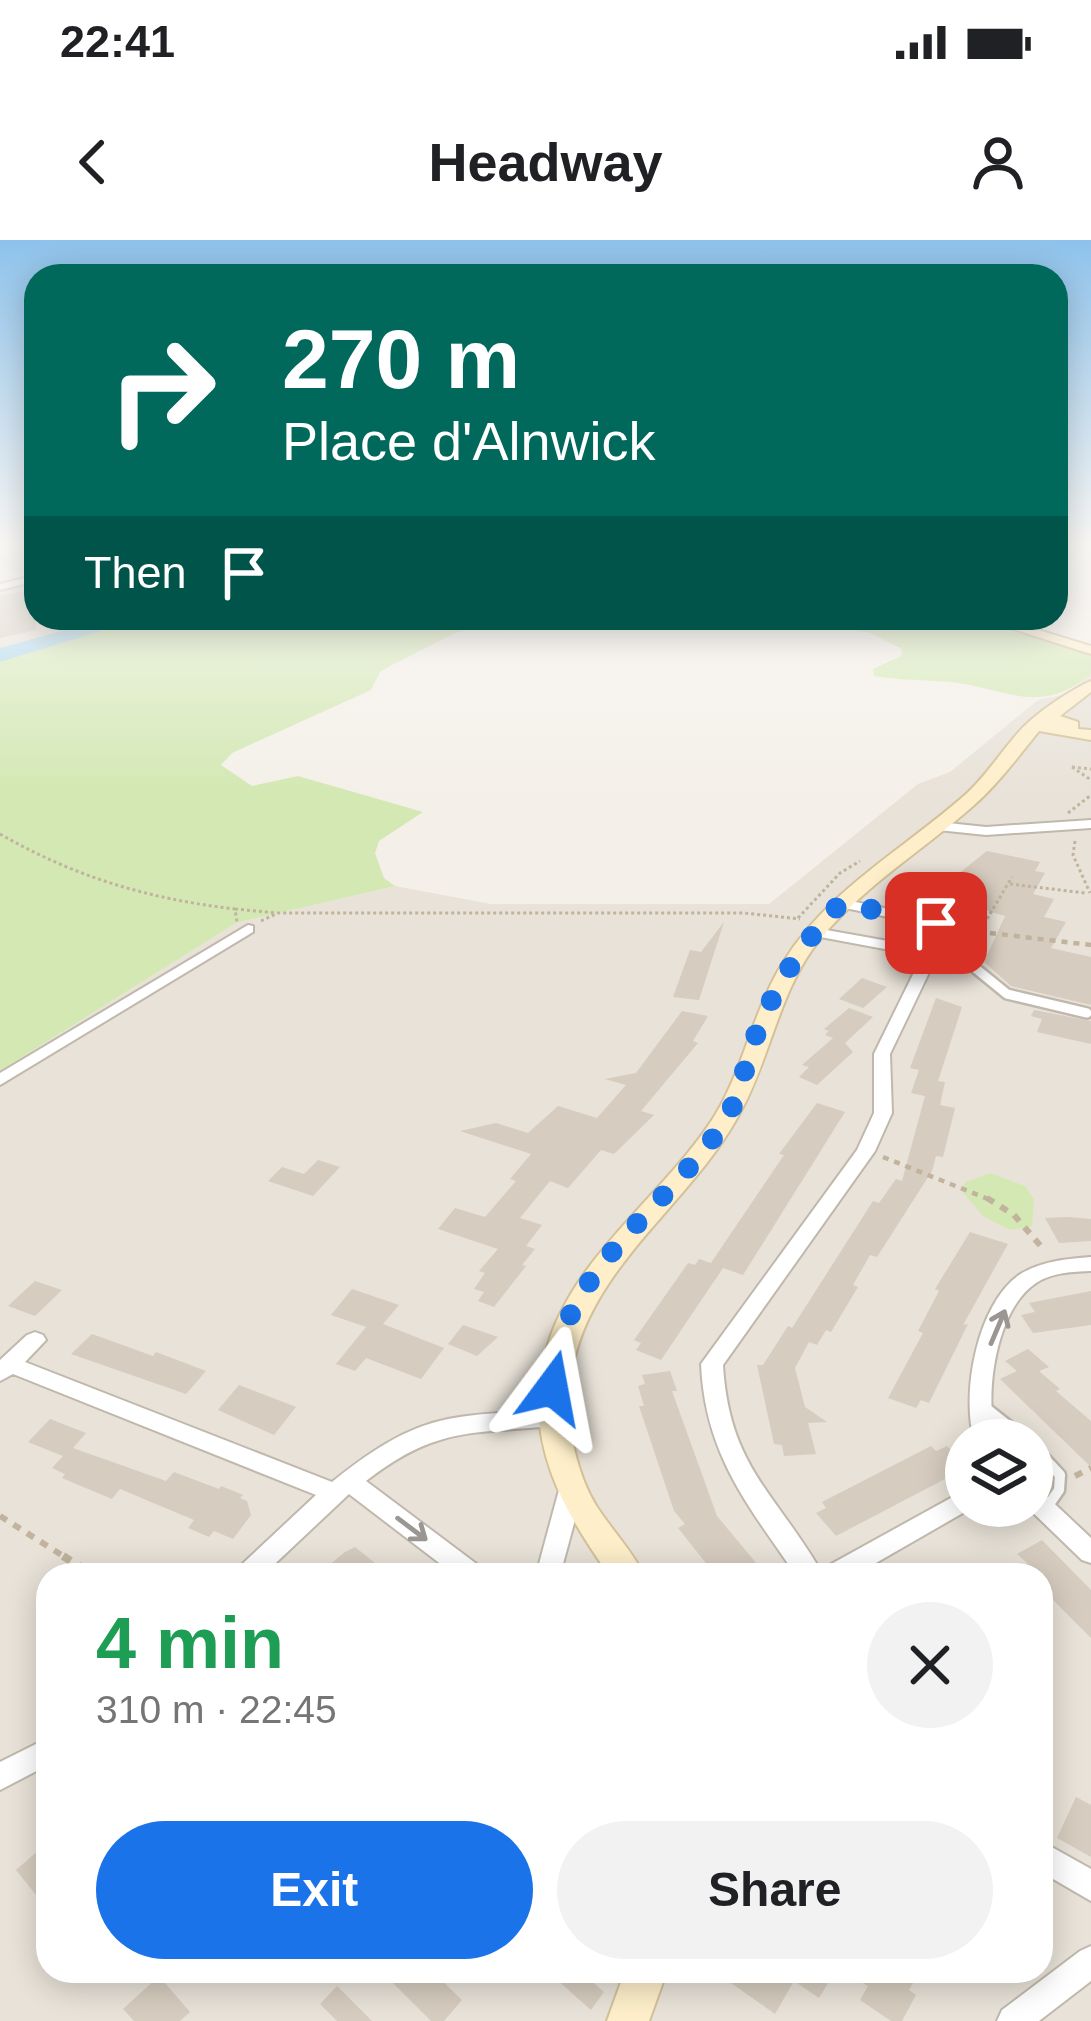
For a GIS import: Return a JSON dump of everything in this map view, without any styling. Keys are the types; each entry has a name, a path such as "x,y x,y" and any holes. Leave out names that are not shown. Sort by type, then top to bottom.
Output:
{"main road":[{"path":"1025,630 1091,650"},
{"path":"619,1563 571,1490 552,1418 552,1388 569,1318 610,1257 686,1176 728,1116 759,1026 811,925 938,826 993,778 1020,744 1057,723 1091,685"},
{"path":"1057,723 1091,733"},
{"path":"628,2021 642,1983"}],"street":[{"path":"938,826 986,831 1091,824"},
{"path":"811,925 930,955 964,959 977,946 975,931 841,903"},
{"path":"0,1080 248,929"},
{"path":"798,1563 723,1443 711,1402 712,1364 866,1151 883,1113 882,1054 930,955"},
{"path":"981,1419 978,1402 992,1337 1016,1288 1055,1266 1091,1264"},
{"path":"35,1340 5,1369 344,1488 455,1563"},
{"path":"260,1563 344,1488 404,1443 441,1429 552,1418"},
{"path":"551,1563 571,1490"},
{"path":"855,1563 945,1513"},
{"path":"1053,1516 1091,1553"},
{"path":"0,1777 36,1757"},
{"path":"1053,1862 1091,1886"},
{"path":"1013,2021 1091,1962"}],"lane":[{"path":"964,959 1007,994 1088,1013"},
{"path":"978,1402 1000,1419"},
{"path":"1053,1461 1063,1482 1061,1492 1053,1496"}],"path":[{"path":"1091,770 1072,767 1091,780"},
{"path":"1070,826 1073,854 1090,894"},
{"path":"0,834 53,864 167,903 278,913 744,913 811,925"},
{"path":"975,931 982,928 1011,880 1090,894"},
{"path":"236,909 237,924 248,929 278,913"},
{"path":"975,931 1088,946"},
{"path":"866,1151 981,1192 1030,1227 1055,1266"},
{"path":"0,1516 74,1563"}],"shaded area":[{"path":"0,628 58,630 55,636 0,652"},
{"path":"1091,674 1091,2021 0,2021 0,1071 236,923 395,886 491,904 769,904 918,784 950,772 1038,700 1066,694"}],"green space":[{"path":"57,630 464,630 380,672 371,690 232,753 221,765 252,786 298,776 423,812 379,841 375,853 384,878 395,886 236,923 0,1071 0,652 54,636"},
{"path":"852,630 1008,630 1091,655 1091,674 1072,687 1039,697 874,676 873,669 901,656 902,649 871,633"},
{"path":"990,1173 1025,1186 1034,1200 1032,1226 1010,1230 983,1216 961,1190 966,1182"}],"building":[{"path":"0,628 36,630 0,638"},
{"path":"987,851 1040,862 1035,871 1045,873 1033,894 1054,899 1044,917 1066,922 1051,948 1091,957 1091,1005 1011,986 984,962 1005,916 942,897 958,874"},
{"path":"724,922 699,1000 673,997 690,950 701,952"},
{"path":"862,978 887,987 863,1008 839,999"},
{"path":"936,998 962,1007 938,1081 945,1082 940,1105 955,1108 943,1157 936,1156 932,1171 877,1257 870,1255 853,1285 858,1287 831,1332 826,1330 817,1345 809,1342 795,1368 805,1407 827,1422 808,1423 816,1454 784,1456 782,1445 774,1444 757,1365 763,1365 788,1326 792,1328 873,1201 879,1203 896,1179 902,1181 925,1096 911,1093 919,1070 910,1068"},
{"path":"849,1008 873,1017 845,1043 853,1052 817,1085 799,1077 809,1067 802,1065 833,1038 824,1029"},
{"path":"1034,1010 1091,1021 1091,1044 1037,1032 1042,1019 1031,1016"},
{"path":"682,1011 708,1016 693,1041 698,1043 641,1111 654,1115 614,1154 601,1150 568,1188 550,1181 520,1218 542,1225 526,1246 535,1249 522,1265 526,1266 494,1307 478,1301 484,1292 474,1289 485,1273 479,1271 498,1249 438,1229 455,1208 485,1217 516,1181 510,1179 531,1154 460,1131 496,1123 528,1133 558,1106 597,1118 626,1085 605,1079 636,1073"},
{"path":"817,1103 845,1112 743,1275 723,1268 661,1360 636,1350 641,1343 634,1340 688,1263 695,1265 699,1259 711,1263"},
{"path":"318,1160 340,1167 313,1196 268,1181 282,1167 304,1174"},
{"path":"1045,1218 1091,1219 1091,1241 1059,1243"},
{"path":"970,1232 1008,1244 963,1325 968,1324 929,1403 921,1400 916,1408 888,1398 923,1333 918,1331 939,1291 935,1289"},
{"path":"35,1281 62,1290 35,1316 8,1306"},
{"path":"352,1289 399,1305 383,1324 444,1348 421,1379 366,1358 355,1371 336,1364 366,1327 331,1315"},
{"path":"1091,1291 1091,1325 1033,1333 1021,1315 1035,1312 1029,1303"},
{"path":"463,1325 498,1337 477,1356 448,1344"},
{"path":"92,1334 206,1371 186,1394 71,1354"},
{"path":"1028,1349 1049,1367 1039,1371 1091,1421 1091,1467 1053,1430 1053,1419 1041,1419 1000,1379 1017,1371 1005,1361"},
{"path":"670,1371 677,1391 672,1391 717,1516 756,1563 706,1563 678,1528 685,1524 674,1511 639,1406 644,1406 638,1386 645,1384 642,1375"},
{"path":"239,1385 296,1407 274,1435 218,1410"},
{"path":"50,1419 86,1433 73,1448 166,1481 174,1472 221,1486 243,1495 240,1498 247,1501 251,1515 233,1539 214,1531 209,1537 188,1528 194,1520 120,1489 112,1499 62,1478 65,1474 52,1468 63,1456 28,1442"},
{"path":"931,1446 936,1451 945,1447 945,1479 836,1536 816,1513 826,1508 822,1502"},
{"path":"1042,1540 1091,1590 1091,1638 1053,1600 1053,1563 1027,1563 1017,1554"},
{"path":"355,1547 375,1563 332,1563"},
{"path":"1076,1797 1091,1805 1091,1857 1057,1838"},
{"path":"36,1852 36,1895 16,1870"},
{"path":"151,1983 165,1983 190,2012 180,2021 134,2021 123,2009"},
{"path":"393,1983 444,1983 462,2000 444,2021 431,2021"},
{"path":"561,1983 594,1983 604,1992 591,2010"},
{"path":"731,1983 793,1983 775,2014"},
{"path":"797,1983 828,1983 819,1998"},
{"path":"863,1983 913,1983 909,1990 916,1995 902,2021 891,2021 860,2000 868,1986"},
{"path":"337,1986 372,2021 337,2021 320,2004"}],"waterway":[{"path":"0,655 89,630"}],"route":[{"path":"552,1388 569,1318 610,1257 686,1176 728,1116 759,1026 814,932 841,903 936,923"}]}
